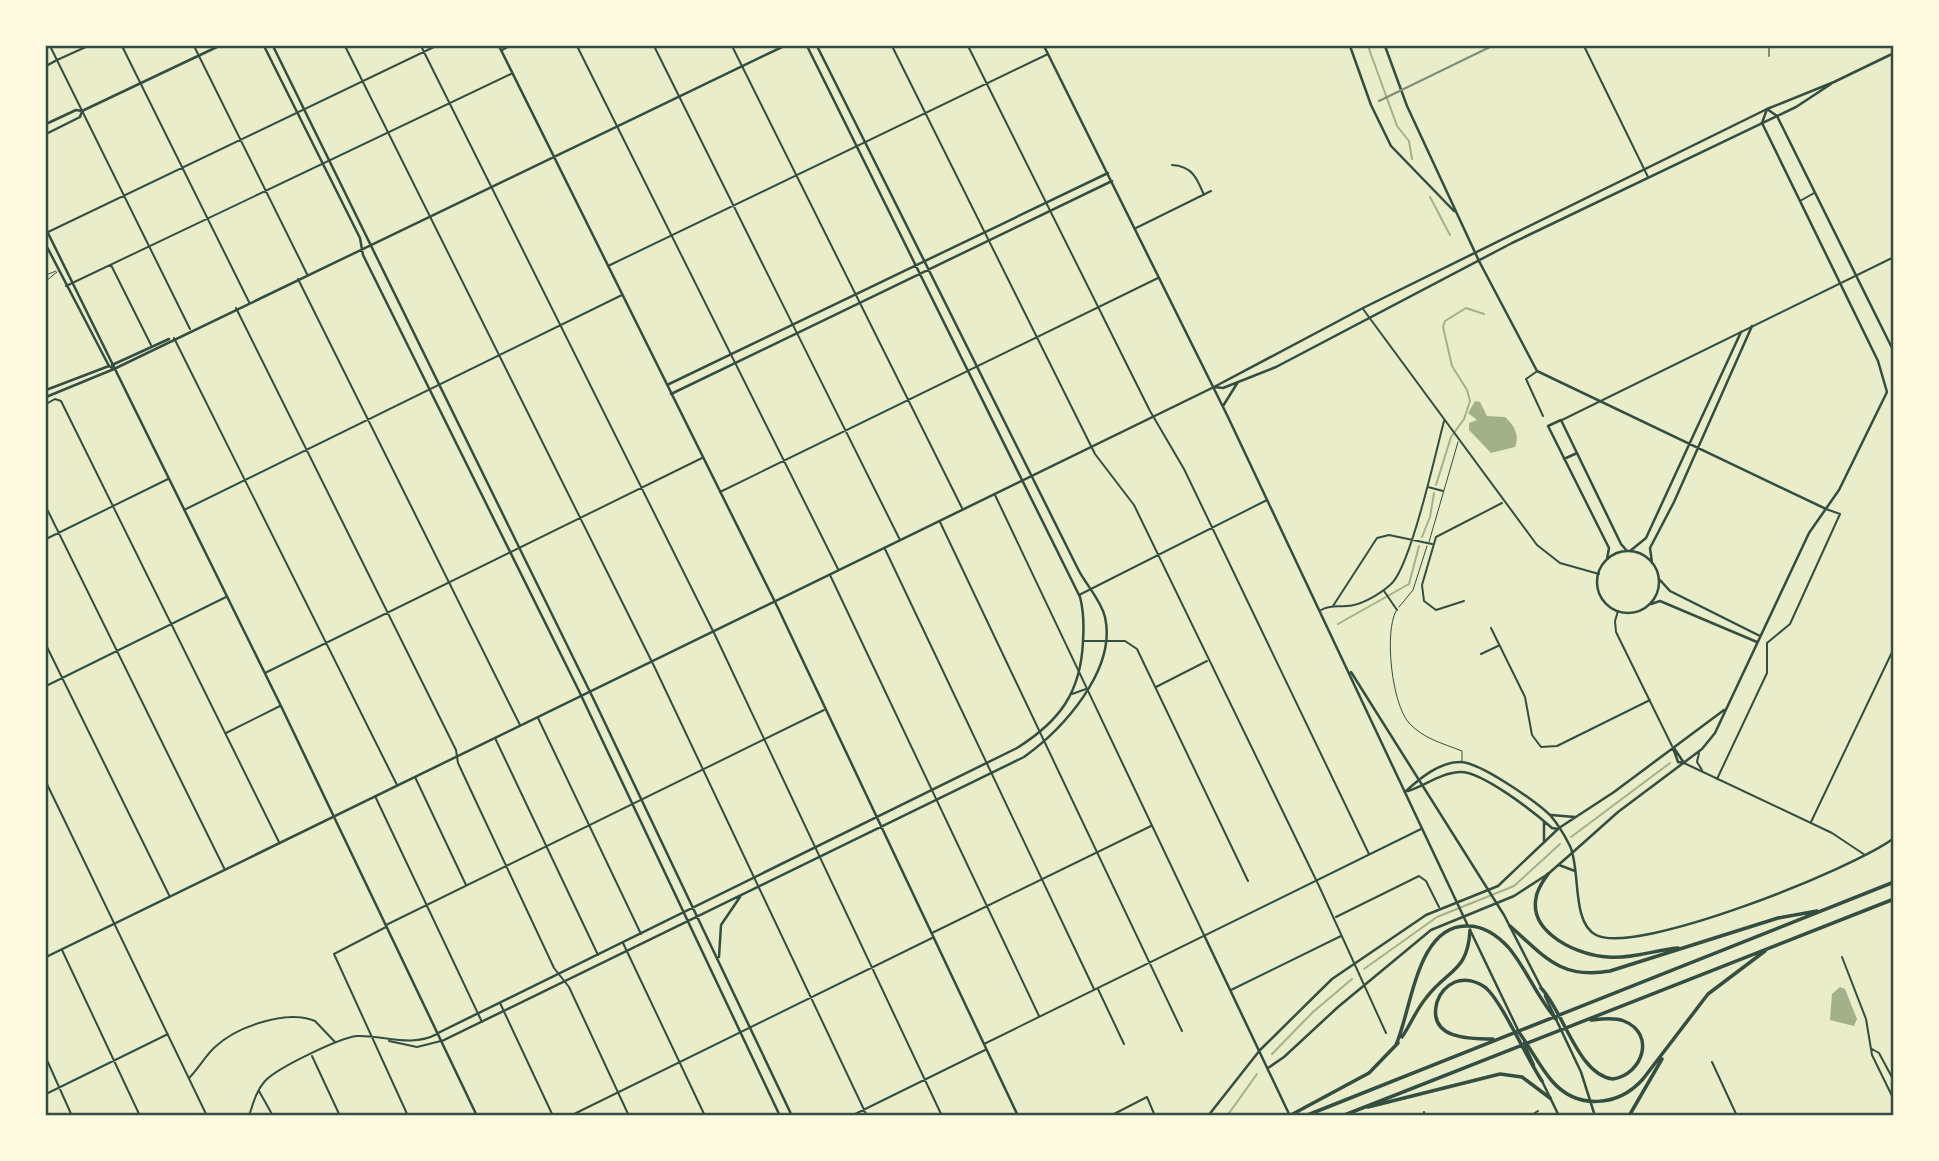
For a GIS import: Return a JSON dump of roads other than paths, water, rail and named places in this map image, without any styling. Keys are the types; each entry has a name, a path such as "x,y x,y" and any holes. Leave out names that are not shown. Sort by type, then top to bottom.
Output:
{"highway":[{"path":"1548,874 1536,897 1536,910 1548,931 1573,949 1595,956 1618,957 1687,947"},
{"path":"1305,1115 1894,882"},
{"path":"1342,1115 1894,899"},
{"path":"1510,926 1548,961 1582,973 1610,971 1778,918 1826,909"},
{"path":"1396,1045 1425,954 1437,937 1456,927 1481,928 1504,943 1547,1001 1593,1071 1607,1078 1625,1077 1635,1069 1641,1059 1641,1038 1629,1024 1617,1020 1585,1020"},
{"path":"1290,1115 1368,1073 1396,1045 1426,998 1464,961 1472,937 1470,930"},
{"path":"1518,1031 1553,1082 1565,1092 1587,1101 1606,1101 1622,1096 1637,1086 1714,988 1770,947"},
{"path":"1495,1039 1464,1039 1446,1031 1437,1014 1440,995 1457,981 1477,983 1489,991 1542,1081"},
{"path":"1541,988 1556,1019"},
{"path":"1629,1115 1676,1037"},
{"path":"1356,1110 1500,1074 1522,1077 1550,1098"}],"street":[{"path":"50,46 190,330"},
{"path":"46,66 88,46"},
{"path":"122,46 249,302"},
{"path":"194,46 307,274"},
{"path":"46,124 76,110 82,111 219,46"},
{"path":"264,46 360,238 362,248 429,390 581,695 780,1115"},
{"path":"273,46 590,691 792,1115"},
{"path":"345,46 651,661 867,1115"},
{"path":"421,46 713,631 942,1115"},
{"path":"436,46 46,231 265,673 477,1115"},
{"path":"499,46 774,601 1017,1115"},
{"path":"501,50 510,46"},
{"path":"577,46 838,570"},
{"path":"654,46 900,540"},
{"path":"732,46 963,510"},
{"path":"46,397 114,369 190,330 784,46"},
{"path":"385,1040 416,1041 438,1033 987,763 1040,732 1072,694 1080,675 1083,640 1083,611 1079,595 807,46"},
{"path":"249,1115 259,1090 272,1074 335,1043 349,1038 371,1037 417,1048 442,1041 1024,757 1045,742 1070,716 1087,689 1102,659 1105,616 1031,476 817,46"},
{"path":"892,46 1091,447 1103,467 1131,499 1334,918 1385,1033"},
{"path":"968,46 1153,416 1184,469 1369,854"},
{"path":"1044,46 1214,387 1470,930"},
{"path":"1350,46 1371,105 1391,146 1455,212"},
{"path":"1385,46 1402,94 1455,212 1537,371 1840,514 1790,624 1767,643 1767,673 1717,779"},
{"path":"1584,46 1649,178"},
{"path":"1214,387 1223,388 1276,367 1479,261 1777,116 1894,52"},
{"path":"608,266 1048,54"},
{"path":"66,286 512,73"},
{"path":"46,957 1214,387 1363,308 1767,109 1835,82"},
{"path":"1767,109 1777,116 1894,352"},
{"path":"1267,1066 1284,1057 1363,986 1432,930 1514,896 1548,874 1618,812 1702,749 1715,733 1809,533 1855,461 1887,392 1887,384 1762,123 1767,109"},
{"path":"46,134 80,117 82,111"},
{"path":"1172,165 1185,165 1204,195"},
{"path":"667,385 1108,173"},
{"path":"671,394 1112,181"},
{"path":"1135,228 1211,191"},
{"path":"1800,201 1815,193"},
{"path":"46,246 86,327 109,366 114,369"},
{"path":"57,253 58,271"},
{"path":"1757,642 1660,601 1635,612 1618,611 1600,595 1599,574 1609,548 1548,426 1894,257"},
{"path":"111,264 152,346"},
{"path":"58,271 68,274"},
{"path":"720,492 1159,277"},
{"path":"298,279 520,725"},
{"path":"184,510 622,294"},
{"path":"76,307 83,304"},
{"path":"236,308 388,613 506,866 629,1115"},
{"path":"1363,308 1504,502 1548,556 1560,563 1599,574"},
{"path":"86,327 93,323"},
{"path":"1652,563 1650,548 1698,449 1752,326"},
{"path":"1607,559 1629,551 1646,538 1741,332"},
{"path":"46,390 174,338"},
{"path":"174,338 397,785"},
{"path":"96,344 102,340"},
{"path":"1272,358 1276,367"},
{"path":"1537,371 1525,379 1543,416"},
{"path":"1223,406 1238,382"},
{"path":"1887,384 1894,383"},
{"path":"46,404 55,399 61,401 280,843"},
{"path":"1320,610 1333,606 1355,605 1384,590 1399,575 1444,420"},
{"path":"1561,420 1621,544 1629,551 1643,555 1652,563 1665,588 1760,636"},
{"path":"1564,458 1577,453"},
{"path":"265,673 703,457"},
{"path":"46,539 169,479"},
{"path":"1426,486 1444,491"},
{"path":"994,494 1290,1115"},
{"path":"1079,595 1268,500"},
{"path":"1464,601 1436,610 1424,601 1422,585 1433,545 1443,531 1504,502"},
{"path":"46,507 225,870"},
{"path":"939,521 1182,1031"},
{"path":"1333,606 1374,541 1389,535 1433,545"},
{"path":"885,548 1041,879 1124,1044"},
{"path":"830,574 1039,1016"},
{"path":"1649,606 1658,591 1659,576"},
{"path":"1384,590 1397,610"},
{"path":"46,686 227,596"},
{"path":"1618,611 1616,632 1672,747 1684,762 1811,823 1857,847 1866,856"},
{"path":"1491,628 1527,702 1534,739 1544,748 1563,744 1650,700"},
{"path":"1083,640 1134,645 1248,881"},
{"path":"46,645 170,896"},
{"path":"1481,654 1499,645"},
{"path":"1811,823 1894,648"},
{"path":"1156,687 1208,661"},
{"path":"1349,669 1483,880 1541,988"},
{"path":"1072,694 1087,689"},
{"path":"225,733 281,706"},
{"path":"1208,1115 1260,1050 1307,1001 1354,962 1439,908 1479,894 1508,878 1558,829 1724,709"},
{"path":"408,1115 334,954 466,885 825,710"},
{"path":"537,717 641,934"},
{"path":"494,737 598,955"},
{"path":"1702,749 1697,762 1705,774"},
{"path":"1405,792 1419,779 1449,764 1462,762 1484,770 1549,814 1572,853 1585,925 1599,936 1622,938 1675,927 1796,887 1866,856 1894,838"},
{"path":"1405,792 1461,772 1479,777 1558,829"},
{"path":"414,776 466,885"},
{"path":"46,782 207,1115"},
{"path":"375,796 481,1022"},
{"path":"1549,814 1575,817"},
{"path":"1544,821 1544,841"},
{"path":"931,933 1152,825"},
{"path":"984,1044 1422,828"},
{"path":"1559,865 1576,872"},
{"path":"1334,918 1421,876 1439,908"},
{"path":"720,964 718,940 721,926 730,908 745,893"},
{"path":"1231,990 1342,935"},
{"path":"1472,937 1528,1057"},
{"path":"570,1115 933,938"},
{"path":"623,942 705,1115"},
{"path":"61,949 140,1115"},
{"path":"1842,957 1866,1019 1872,1049 1882,1077 1894,1100"},
{"path":"500,1003 553,1115"},
{"path":"189,1078 212,1049 229,1036 288,1018 315,1021 335,1043"},
{"path":"1556,1019 1589,1094 1595,1115"},
{"path":"46,1094 169,1033"},
{"path":"1872,1049 1880,1053 1894,1081"},
{"path":"851,1115 986,1050"},
{"path":"312,1055 340,1115"},
{"path":"46,1058 72,1115"},
{"path":"1712,1062 1737,1115"},
{"path":"1882,1077 1889,1073"},
{"path":"1542,1081 1559,1115"},
{"path":"259,1090 273,1115"},
{"path":"1110,1115 1147,1097 1156,1115"},
{"path":"1530,1115 1538,1111"}],"lane":[{"path":"46,275 58,271"},
{"path":"46,281 58,271"},
{"path":"1459,440 1413,590 1397,610 1389,639 1403,715 1428,738 1462,751 1461,772"}],"waterway":[{"path":"1368,46 1397,126 1409,141 1412,159"},
{"path":"1430,197 1450,235"},
{"path":"1436,485 1451,437 1464,419 1470,401 1467,390 1452,366 1443,327 1445,321 1466,308 1484,314"},
{"path":"1422,537 1430,517 1434,493"},
{"path":"1338,624 1409,584 1419,546"},
{"path":"1571,837 1670,763"},
{"path":"1364,969 1437,917 1514,886 1560,844"},
{"path":"1272,1054 1313,1012 1352,979"},
{"path":"1227,1116 1257,1074"}],"railway":[{"path":"1379,101 1492,46"},
{"path":"1769,46 1769,56"}]}
